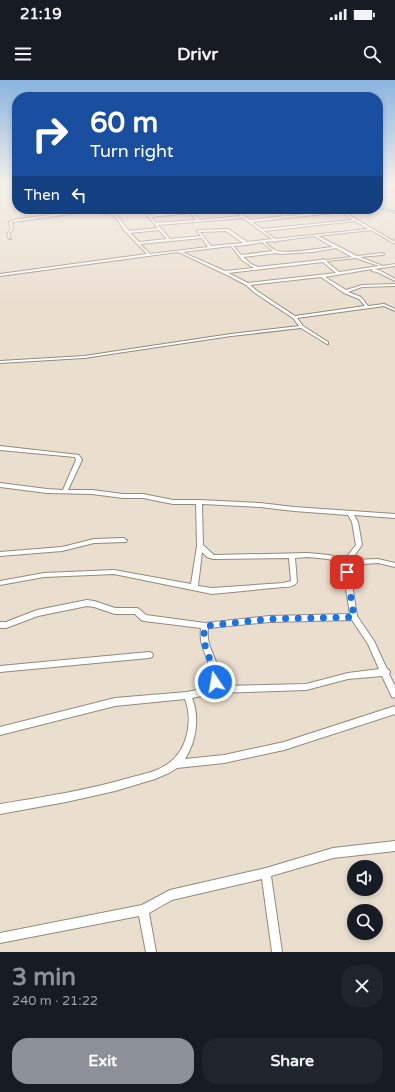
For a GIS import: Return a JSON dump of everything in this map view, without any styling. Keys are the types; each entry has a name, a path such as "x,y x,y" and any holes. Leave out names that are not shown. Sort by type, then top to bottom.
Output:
{"street":[{"path":"10,238 8,234 12,229 11,227"},
{"path":"123,227 149,255"},
{"path":"257,227 276,240"},
{"path":"261,230 291,227"},
{"path":"368,227 395,243"},
{"path":"129,232 159,229 169,240"},
{"path":"0,275 178,251 372,229"},
{"path":"211,248 198,232 199,231 224,230 232,233 247,244"},
{"path":"324,230 329,233"},
{"path":"314,235 356,257 383,267"},
{"path":"138,243 202,237"},
{"path":"263,242 276,252"},
{"path":"232,246 254,268"},
{"path":"241,256 276,252 312,251 336,247"},
{"path":"178,251 247,284 256,292 294,317 302,327 327,343"},
{"path":"224,272 382,254"},
{"path":"323,260 339,274"},
{"path":"247,284 339,274 395,265"},
{"path":"364,270 378,271 395,280"},
{"path":"322,276 345,292 360,298 367,307"},
{"path":"345,292 362,286 395,285"},
{"path":"294,317 386,305 395,310"},
{"path":"0,362 84,358 231,335 302,327"},
{"path":"0,448 77,456 79,460 65,491"},
{"path":"0,485 47,491 92,492 123,496 143,496 173,502 199,502 395,516"},
{"path":"194,588 200,546 199,502"},
{"path":"350,512 355,522 359,545 345,563 354,617 371,643 386,672 395,695"},
{"path":"0,554 62,549 94,541 124,540"},
{"path":"200,546 209,555 214,557 308,555 329,557 345,563 378,561 395,565"},
{"path":"0,583 44,574 114,572 212,591 290,584 294,582 292,556"},
{"path":"0,625 6,625 37,613 87,603 115,611 137,611 144,618 205,626 269,619 354,617"},
{"path":"205,626 203,637 204,646 215,673 215,690"},
{"path":"0,669 149,655"},
{"path":"0,730 115,702 187,695 215,690 306,687 348,676 386,672"},
{"path":"0,809 46,802 112,788 157,774 175,764 186,750 192,729 192,704 187,695"},
{"path":"175,764 224,759 284,746 395,710"},
{"path":"0,938 142,910 170,895 266,873 333,853 395,846"},
{"path":"266,873 277,952"},
{"path":"142,910 151,952"}],"route":[{"path":"215,682 215,673 204,646 203,637 205,626 269,619 354,617 347,572"}]}
